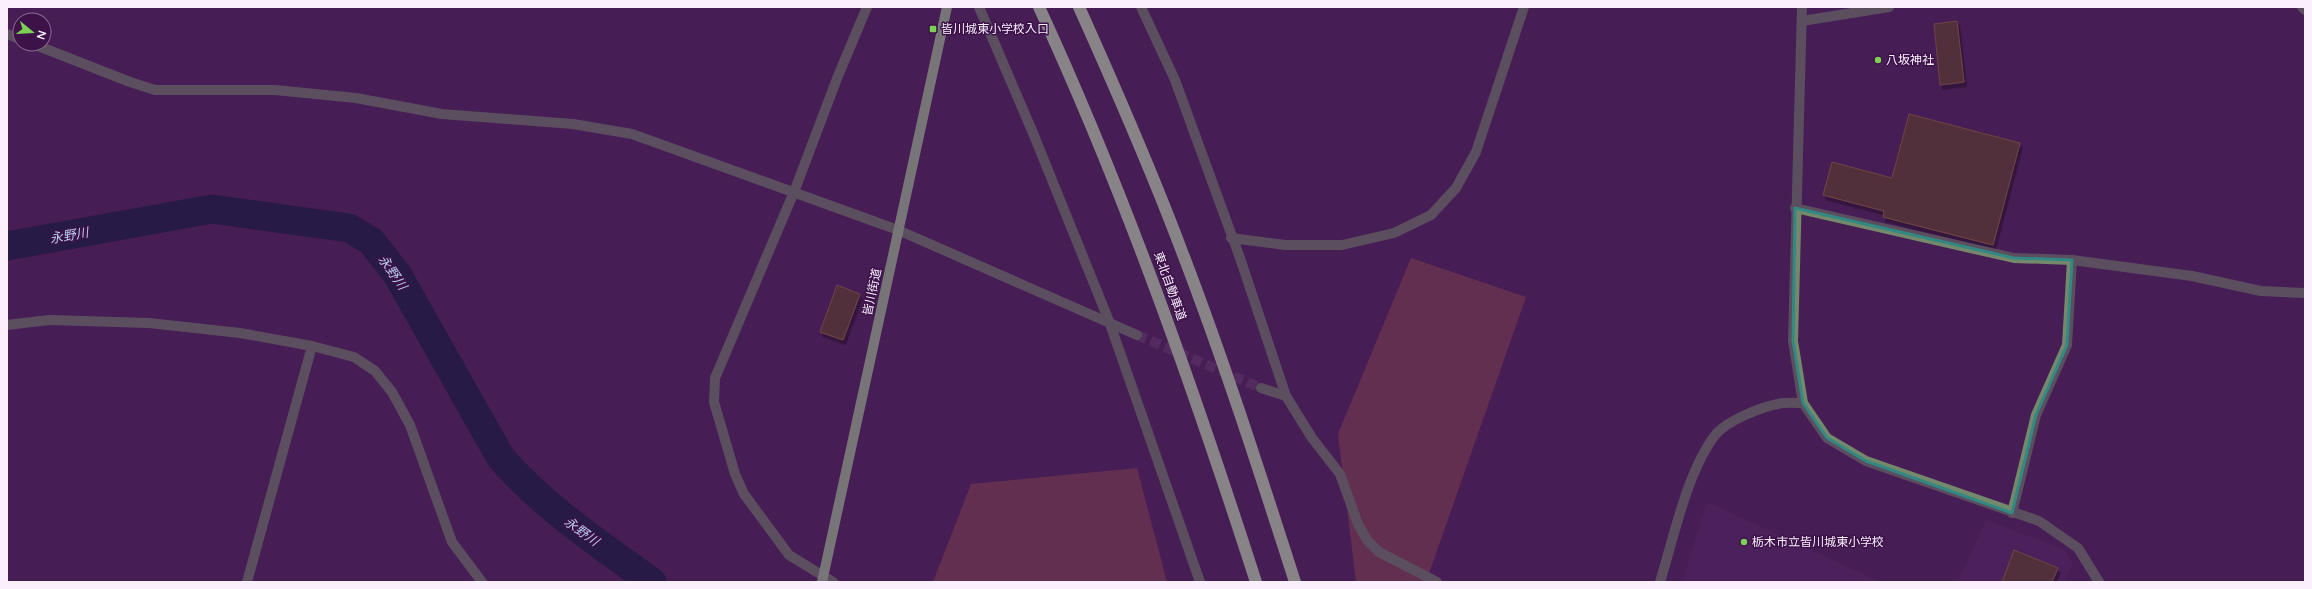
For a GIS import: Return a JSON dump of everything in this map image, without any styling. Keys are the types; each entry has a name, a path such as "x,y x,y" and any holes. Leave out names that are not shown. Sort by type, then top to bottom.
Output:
{"highway":[{"name":"東北自動車道","path":"1039,7 1101,149 1148,266 1209,438 1256,582"},
{"name":"東北自動車道","path":"1079,7 1133,129 1181,249 1245,427 1295,582"}],"main road":[{"name":"皆川街道","path":"823,579 947,7"}],"street":[{"path":"833,582 823,579 789,555 744,494 735,474 714,402 715,378 794,192 838,76 867,7"},
{"path":"979,7 1033,133 1109,321 1200,582"},
{"path":"1141,7 1175,80 1232,238 1286,396 1312,438 1340,474 1358,524 1367,540 1379,552 1437,582"},
{"path":"1232,238 1285,245 1342,246 1394,233 1431,215 1456,188 1476,152 1524,7"},
{"path":"1802,7 1795,208 1793,341 1803,403 1827,438 1866,461 2012,513 2039,521 2078,548 2099,582"},
{"path":"1802,21 1889,7"},
{"path":"2302,7 2305,10"},
{"path":"52,51 130,82 155,90 275,90 356,98 442,114 573,124 632,134 898,230 1109,321 1138,335"},
{"path":"1795,208 2014,258 2072,260 2192,276 2260,291 2305,294"},
{"path":"2012,513 2036,415 2067,345 2072,260"},
{"path":"7,325 49,320 149,323 240,333 312,346 354,357 374,371 392,392 410,424 452,542 482,582"},
{"path":"247,582 312,346"},
{"path":"1260,388 1286,396"},
{"path":"1660,582 1695,468 1716,433 1739,418 1756,411 1779,404 1803,403"}],"highlighted area":[{"path":"1795,208 2014,258 2072,260 2067,345 2036,415 2012,513 1866,461 1827,438 1803,403 1793,341"}],"shaded area":[{"path":"1411,258 1526,297 1426,582 1356,582 1338,434"},
{"path":"1137,468 1167,582 933,582 971,484"},
{"name":"栃木市立皆川城東小学校","path":"1707,502 1880,582 1682,582"},
{"path":"1986,520 2061,548 2073,562 2065,582 1958,582"}],"building":[{"path":"1957,21 1964,82 1940,85 1934,24"},
{"path":"1909,114 2020,143 1993,245 1883,217 1884,211 1823,195 1832,162 1892,178"},
{"path":"837,285 860,294 843,340 820,332"},
{"path":"2014,550 2058,568 2052,582 2002,582"}],"waterway":[{"name":"永野川","path":"7,246 212,209 349,228 371,241 397,274 501,458 535,493 554,509 592,539 652,582"}],"tunnel":[{"path":"1137,335 1261,388"}],"place":[{"name":"皆川城東小学校入口","path":"933,29"},
{"name":"八坂神社","path":"1878,60"},
{"name":"栃木市立皆川城東小学校","path":"1744,542"}]}
